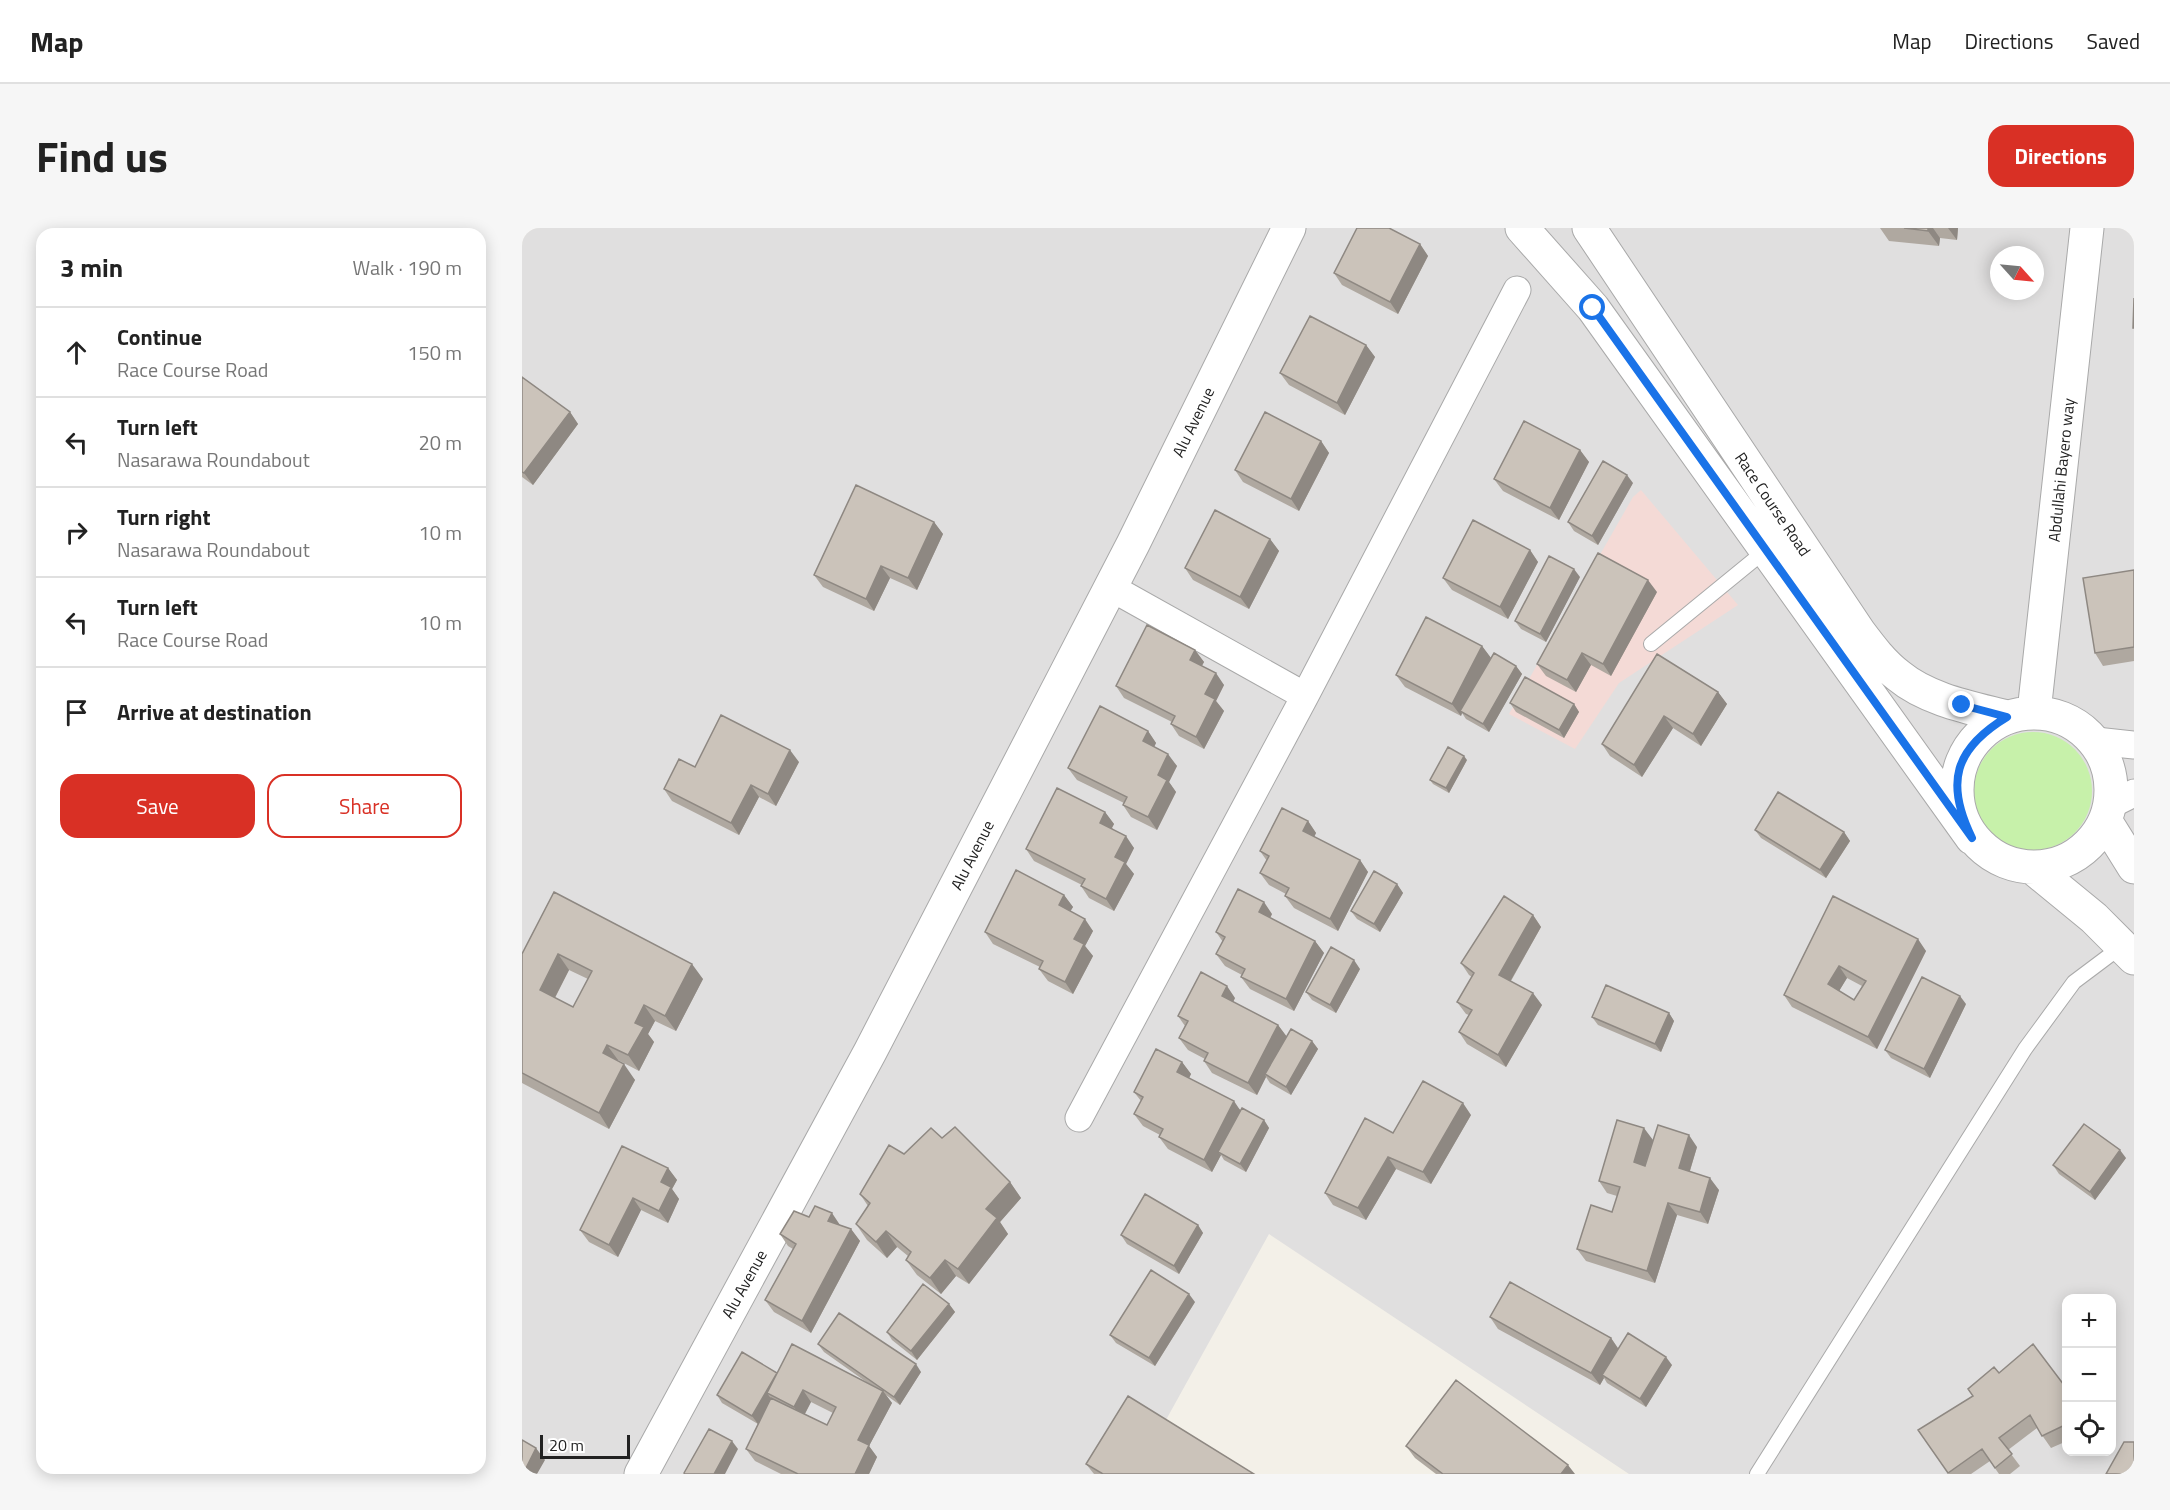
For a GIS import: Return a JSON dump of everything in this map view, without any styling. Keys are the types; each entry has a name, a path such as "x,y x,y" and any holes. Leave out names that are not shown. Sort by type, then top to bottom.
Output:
{"street":[{"name":"Alu Avenue","path":"641,1474 870,1052 1110,587 1289,228"},
{"name":"Race Course Road","path":"1522,228 1593,308 1972,838"},
{"name":"Race Course Road","path":"1589,228 1859,632 1882,661 1901,678 1929,692 2021,715"},
{"name":"Abdullahi Bayero way","path":"2021,715 2087,228"},
{"path":"1079,1118 1305,696 1516,290"},
{"path":"1110,587 1305,696"},
{"path":"2118,806 2083,851 2060,864 2033,868 2010,865 1989,854 1972,838 1959,812 1957,783 1965,755 1983,732 2021,715 2055,715 2074,723 2096,741 2110,772 2134,867"},
{"path":"2096,741 2134,745"},
{"path":"2033,868 2094,918 2128,952"}],"lane":[{"path":"1651,644 1766,550"},
{"path":"1757,1474 2025,1049 2074,982 2128,952"}],"shaded area":[{"path":"522,228 2134,228 2134,1474 1629,1474 1269,1234 1136,1474 522,1474"},
{"path":"1641,490 1738,605 1619,683 1575,749 1509,714 1633,497"}],"green space":[{"path":"2033,732 2056,736 2075,749 2088,768 2092,791 2088,814 2075,833 2056,846 2033,850 2010,846 1991,833 1978,814 1974,791 1978,768 1991,749 2010,736"}],"building":[{"path":"1357,228 1389,228 1420,244 1390,302 1334,273"},
{"path":"1904,228 1928,228 1928,231"},
{"path":"1310,316 1366,345 1337,403 1280,373"},
{"path":"522,377 570,412 524,473 522,472"},
{"path":"1265,412 1321,441 1291,499 1235,470"},
{"path":"1524,421 1580,450 1550,508 1494,479"},
{"path":"1603,461 1627,475 1592,536 1568,522"},
{"path":"856,485 934,522 908,578 881,566 866,599 814,575"},
{"path":"1215,510 1270,539 1240,597 1185,568"},
{"path":"1473,520 1530,550 1500,607 1443,578"},
{"path":"1598,553 1648,580 1603,664 1582,653 1567,680 1537,664"},
{"path":"1549,556 1574,569 1540,634 1515,621"},
{"path":"2134,570 2134,647 2095,653 2083,578"},
{"path":"1426,617 1482,646 1452,704 1396,675"},
{"path":"1147,625 1195,650 1190,660 1216,673 1205,694 1215,699 1196,737 1171,724 1175,716 1116,686"},
{"path":"1494,653 1516,666 1483,724 1460,711"},
{"path":"1657,654 1718,692 1693,734 1664,716 1634,765 1602,744"},
{"path":"1525,677 1574,704 1559,730 1510,703"},
{"path":"1100,706 1148,731 1143,741 1168,754 1158,775 1167,780 1148,817 1123,805 1127,797 1068,768"},
{"path":"721,715 790,750 768,794 751,785 731,823 664,789 679,759 695,767"},
{"path":"1448,747 1464,756 1446,788 1430,780"},
{"path":"1057,788 1105,812 1100,823 1126,836 1115,857 1125,862 1106,899 1081,886 1085,879 1026,849"},
{"path":"1778,792 1844,832 1820,870 1755,830"},
{"path":"1282,808 1308,821 1303,831 1360,860 1330,919 1285,896 1289,888 1260,873 1269,856 1260,851"},
{"path":"1016,870 1064,895 1059,905 1085,919 1074,939 1084,944 1065,982 1039,969 1043,961 985,932"},
{"path":"1374,871 1397,884 1374,924 1351,911"},
{"path":"1238,889 1264,902 1259,912 1315,941 1286,999 1241,977 1245,969 1216,954 1225,937 1216,932"},
{"path":"554,892 692,964 665,1016 644,1005 635,1023 644,1027 628,1055 607,1045 603,1053 624,1064 599,1113 522,1073 522,954","holes":["558,954 592,971 573,1007 540,990"]},
{"path":"1504,896 1533,915 1499,975 1533,993 1498,1055 1459,1032 1472,1010 1457,1002 1474,973 1461,963"},
{"path":"1833,896 1918,939 1868,1037 1784,995","holes":["1839,966 1866,981 1854,1000 1828,984"]},
{"path":"1331,947 1354,960 1330,1005 1306,992"},
{"path":"1201,972 1227,986 1222,996 1278,1025 1248,1083 1204,1061 1208,1053 1179,1038 1188,1021 1178,1016"},
{"path":"1922,977 1960,996 1924,1069 1885,1050"},
{"path":"1606,985 1669,1013 1655,1044 1592,1017"},
{"path":"1291,1029 1312,1041 1286,1087 1265,1074"},
{"path":"1156,1049 1182,1062 1177,1072 1234,1101 1204,1160 1159,1137 1163,1129 1134,1114 1143,1097 1134,1092"},
{"path":"1423,1081 1463,1103 1423,1172 1388,1157 1358,1208 1325,1193 1365,1118 1393,1133"},
{"path":"1242,1108 1264,1120 1240,1164 1218,1152"},
{"path":"1617,1120 1644,1128 1634,1162 1645,1166 1658,1125 1689,1135 1679,1168 1710,1178 1700,1212 1668,1203 1647,1271 1577,1249 1591,1205 1612,1212 1620,1187 1599,1181"},
{"path":"2084,1124 2120,1150 2090,1192 2053,1165"},
{"path":"955,1127 1010,1182 986,1209 997,1218 958,1269 945,1260 930,1278 906,1260 911,1252 886,1231 876,1242 856,1224 870,1203 860,1194 889,1145 904,1154 931,1128 942,1138"},
{"path":"622,1146 668,1168 661,1182 671,1187 659,1211 633,1198 609,1245 580,1230"},
{"path":"1145,1194 1198,1225 1174,1266 1121,1235"},
{"path":"815,1206 832,1213 828,1221 851,1229 802,1321 765,1300 796,1244 780,1234 794,1211 809,1217"},
{"path":"1151,1270 1189,1294 1149,1358 1110,1335"},
{"path":"1510,1282 1611,1338 1591,1373 1490,1317"},
{"path":"923,1284 949,1304 911,1351 887,1332"},
{"path":"839,1313 916,1364 894,1397 818,1344"},
{"path":"1628,1333 1666,1357 1640,1399 1602,1375"},
{"path":"792,1344 883,1391 858,1440 869,1445 855,1474 798,1474 746,1449 771,1398 827,1425 836,1407 803,1390 794,1407 767,1393"},
{"path":"2033,1344 2062,1382 2062,1426 2042,1436 2030,1415 1999,1438 2012,1454 1995,1468 1982,1449 1948,1473 1918,1430 1973,1396 1968,1389 1994,1367 1999,1373"},
{"path":"742,1352 777,1373 752,1416 717,1395"},
{"path":"1456,1380 1568,1465 1561,1474 1443,1474 1406,1446"},
{"path":"1128,1396 1254,1474 1103,1474 1086,1464"},
{"path":"709,1429 732,1441 714,1474 685,1474 684,1473"},
{"path":"522,1440 536,1448 523,1474 522,1474"},
{"path":"2124,1442 2134,1442 2134,1474 2106,1474"}],"route":[{"path":"1593,308 1972,838 1959,812 1957,783 1965,755 1983,732 2007,717 1962,705"}]}
